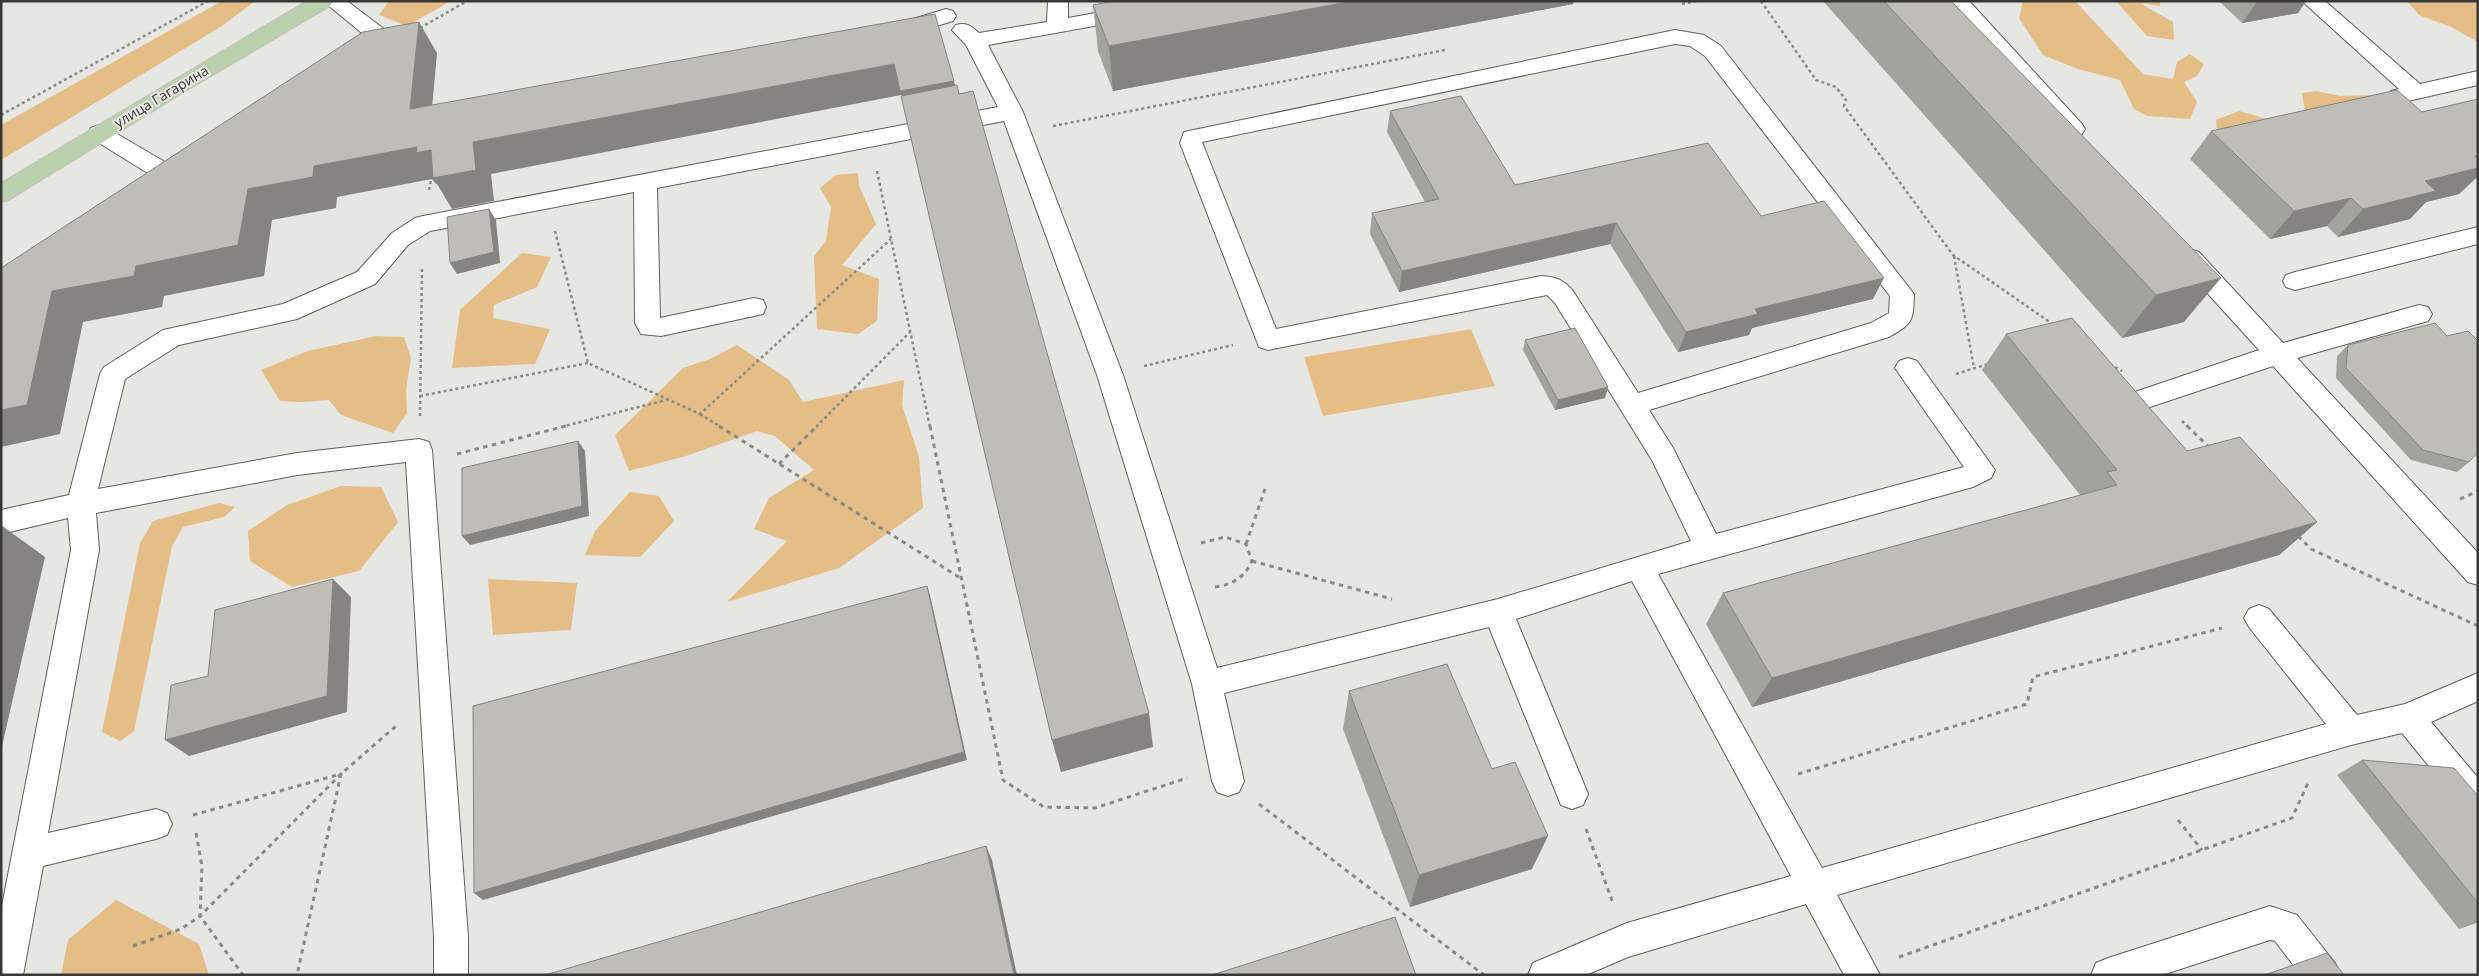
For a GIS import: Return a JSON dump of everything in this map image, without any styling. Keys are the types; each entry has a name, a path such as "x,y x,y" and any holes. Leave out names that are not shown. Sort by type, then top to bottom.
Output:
{"main road":[{"name":"улица Гагарина","path":"1,194 323,1"}],"street":[{"path":"333,1 377,34 336,60"},
{"path":"928,1 975,41 1015,122 1110,374 1208,684 1227,772"},
{"path":"1058,1 1058,28"},
{"path":"975,41 1058,28 1200,1"},
{"path":"1957,1 2092,149"},
{"path":"2312,1 2416,92"},
{"path":"882,35 946,16"},
{"path":"1632,405 1880,330 1901,318 1902,294 1713,51 1696,40 1675,38 1192,137 1191,143 1268,340 1541,285 1554,286 1564,297 1663,456 1710,548"},
{"path":"2385,99 2478,78"},
{"path":"6,975 85,550 81,504 113,374 172,337 288,312 366,278 400,238 423,224 871,138 1015,122"},
{"path":"99,134 170,165 137,187"},
{"path":"645,180 648,323 650,327 661,327 754,307"},
{"path":"2295,281 2478,235"},
{"path":"2178,244 2475,566"},
{"path":"2146,398 2278,354 2419,314"},
{"path":"1208,684 1498,612 1639,567 1973,476 1982,470 1913,376"},
{"path":"1,522 81,504 297,464 420,457 451,937 451,975"},
{"path":"1639,567 1862,972"},
{"path":"1498,612 1572,794"},
{"path":"2259,618 2339,735"},
{"path":"1545,975 1627,940 2339,735 2408,717 2478,687"},
{"path":"2408,717 2478,802"},
{"path":"28,854 156,824"},
{"path":"2108,975 2270,924 2285,927 2323,975"}],"path":[{"path":"1,115 208,1"},
{"path":"419,29 467,1"},
{"path":"1678,5 1698,1"},
{"path":"1761,1 1816,80 1836,87 1842,93 1846,100 1844,106 1953,255 2059,328"},
{"path":"1015,122 1445,50"},
{"path":"871,138 1003,780 1044,808 1096,808 1167,785 1227,772 1484,975"},
{"path":"432,170 423,224 420,457 667,399"},
{"path":"1953,255 1974,368"},
{"path":"779,464 911,332"},
{"path":"1155,363 1212,350"},
{"path":"2108,362 2146,398 2212,451"},
{"path":"420,396 588,363"},
{"path":"1913,376 1974,368 1993,363"},
{"path":"700,414 962,579"},
{"path":"1246,544 1225,538 1207,540 1191,547 1174,577 1204,588 1234,585 1246,575 1252,561 1246,544 1264,489"},
{"path":"2297,535 2311,549 2478,626"},
{"path":"1252,561 1402,602"},
{"path":"1759,786 2027,704 2033,677 2259,618"},
{"path":"133,946 181,929 200,916 341,774 434,693"},
{"path":"1862,972 2292,818 2339,735"},
{"path":"156,824 341,774"},
{"path":"297,975 341,774"},
{"path":"1572,794 1627,940"},
{"path":"192,815 202,866 200,916 243,975"}],"shaded area":[{"path":"222,1 255,1 222,26 1,160 1,125"},
{"path":"389,1 451,1 407,26 379,15"},
{"path":"2023,1 2075,1 2143,74 2173,79 2177,62 2190,54 2204,64 2197,76 2184,82 2197,102 2190,119 2147,116 2134,109 2120,80 2078,69 2043,55 2019,18"},
{"path":"2116,1 2160,1 2160,6 2140,3 2173,22 2174,40 2147,36"},
{"path":"2407,1 2478,1 2478,42 2451,27 2419,15"},
{"path":"2316,91 2340,96 2373,95 2383,107 2217,133 2216,120 2239,111 2270,120 2305,111 2302,93"},
{"path":"858,173 859,186 876,224 842,265 879,279 877,321 858,334 817,329 814,256 826,241 831,207 820,188 836,175"},
{"path":"522,253 551,257 537,287 494,305 493,318 550,329 535,364 452,368 460,310"},
{"path":"1471,329 1495,386 1323,416 1304,357"},
{"path":"376,336 404,337 411,358 406,390 407,413 393,433 341,415 329,400 280,401 261,370 308,351"},
{"path":"737,345 789,380 803,402 904,380 902,405 919,457 923,508 839,568 727,602 787,541 754,529 769,498 814,470 775,436 757,431 686,456 629,471 615,435 683,368 710,359"},
{"path":"341,486 381,487 398,522 359,571 292,587 250,561 248,531 287,505"},
{"path":"630,492 659,496 674,521 640,557 585,555 595,531"},
{"path":"219,503 235,507 224,517 183,527 172,546 134,731 120,741 102,732 140,543 153,521"},
{"path":"488,579 577,583 571,630 493,635"},
{"path":"116,900 199,944 209,975 61,975 68,940"}],"building":[{"path":"1115,1 1353,1 1109,46 1093,5"},
{"path":"1884,1 1951,1 2221,278 2156,295"},
{"path":"935,14 954,81 900,91 894,64 473,142 476,170 433,178 431,150 416,153 417,147 314,166 313,177 248,189 238,245 136,266 134,276 52,291 27,405 1,410 1,268 363,32 419,22 410,109"},
{"path":"957,85 959,94 973,91 1149,713 1052,740 901,96"},
{"path":"2397,90 2422,112 2478,99 2478,156 2475,156 2478,159 2478,168 2425,181 2436,191 2363,209 2351,198 2294,211 2211,131"},
{"path":"1461,96 1515,185 1708,143 1761,216 1824,201 1884,278 1755,309 1758,314 1686,332 1616,223 1402,271 1372,213 1439,199 1390,111"},
{"path":"489,209 494,252 450,263 447,217"},
{"path":"2072,318 2187,451 2240,437 2317,522 1772,678 1723,593 2117,485 2107,472 2117,470 2006,334"},
{"path":"2435,323 2447,336 2468,331 2478,341 2478,452 2469,462 2423,450 2346,368 2348,345"},
{"path":"1575,328 1608,387 1558,400 1525,340"},
{"path":"578,441 582,506 462,536 462,468"},
{"path":"333,579 327,696 165,740 171,685 208,676 215,610"},
{"path":"927,586 964,752 474,893 473,706"},
{"path":"1447,664 1492,769 1515,762 1548,836 1419,875 1349,691"},
{"path":"2362,760 2454,768 2478,796 2478,903"},
{"path":"986,846 1014,975 545,975"},
{"path":"1395,917 1416,975 1212,975"},
{"path":"2327,953 2344,975 2265,975"}]}
